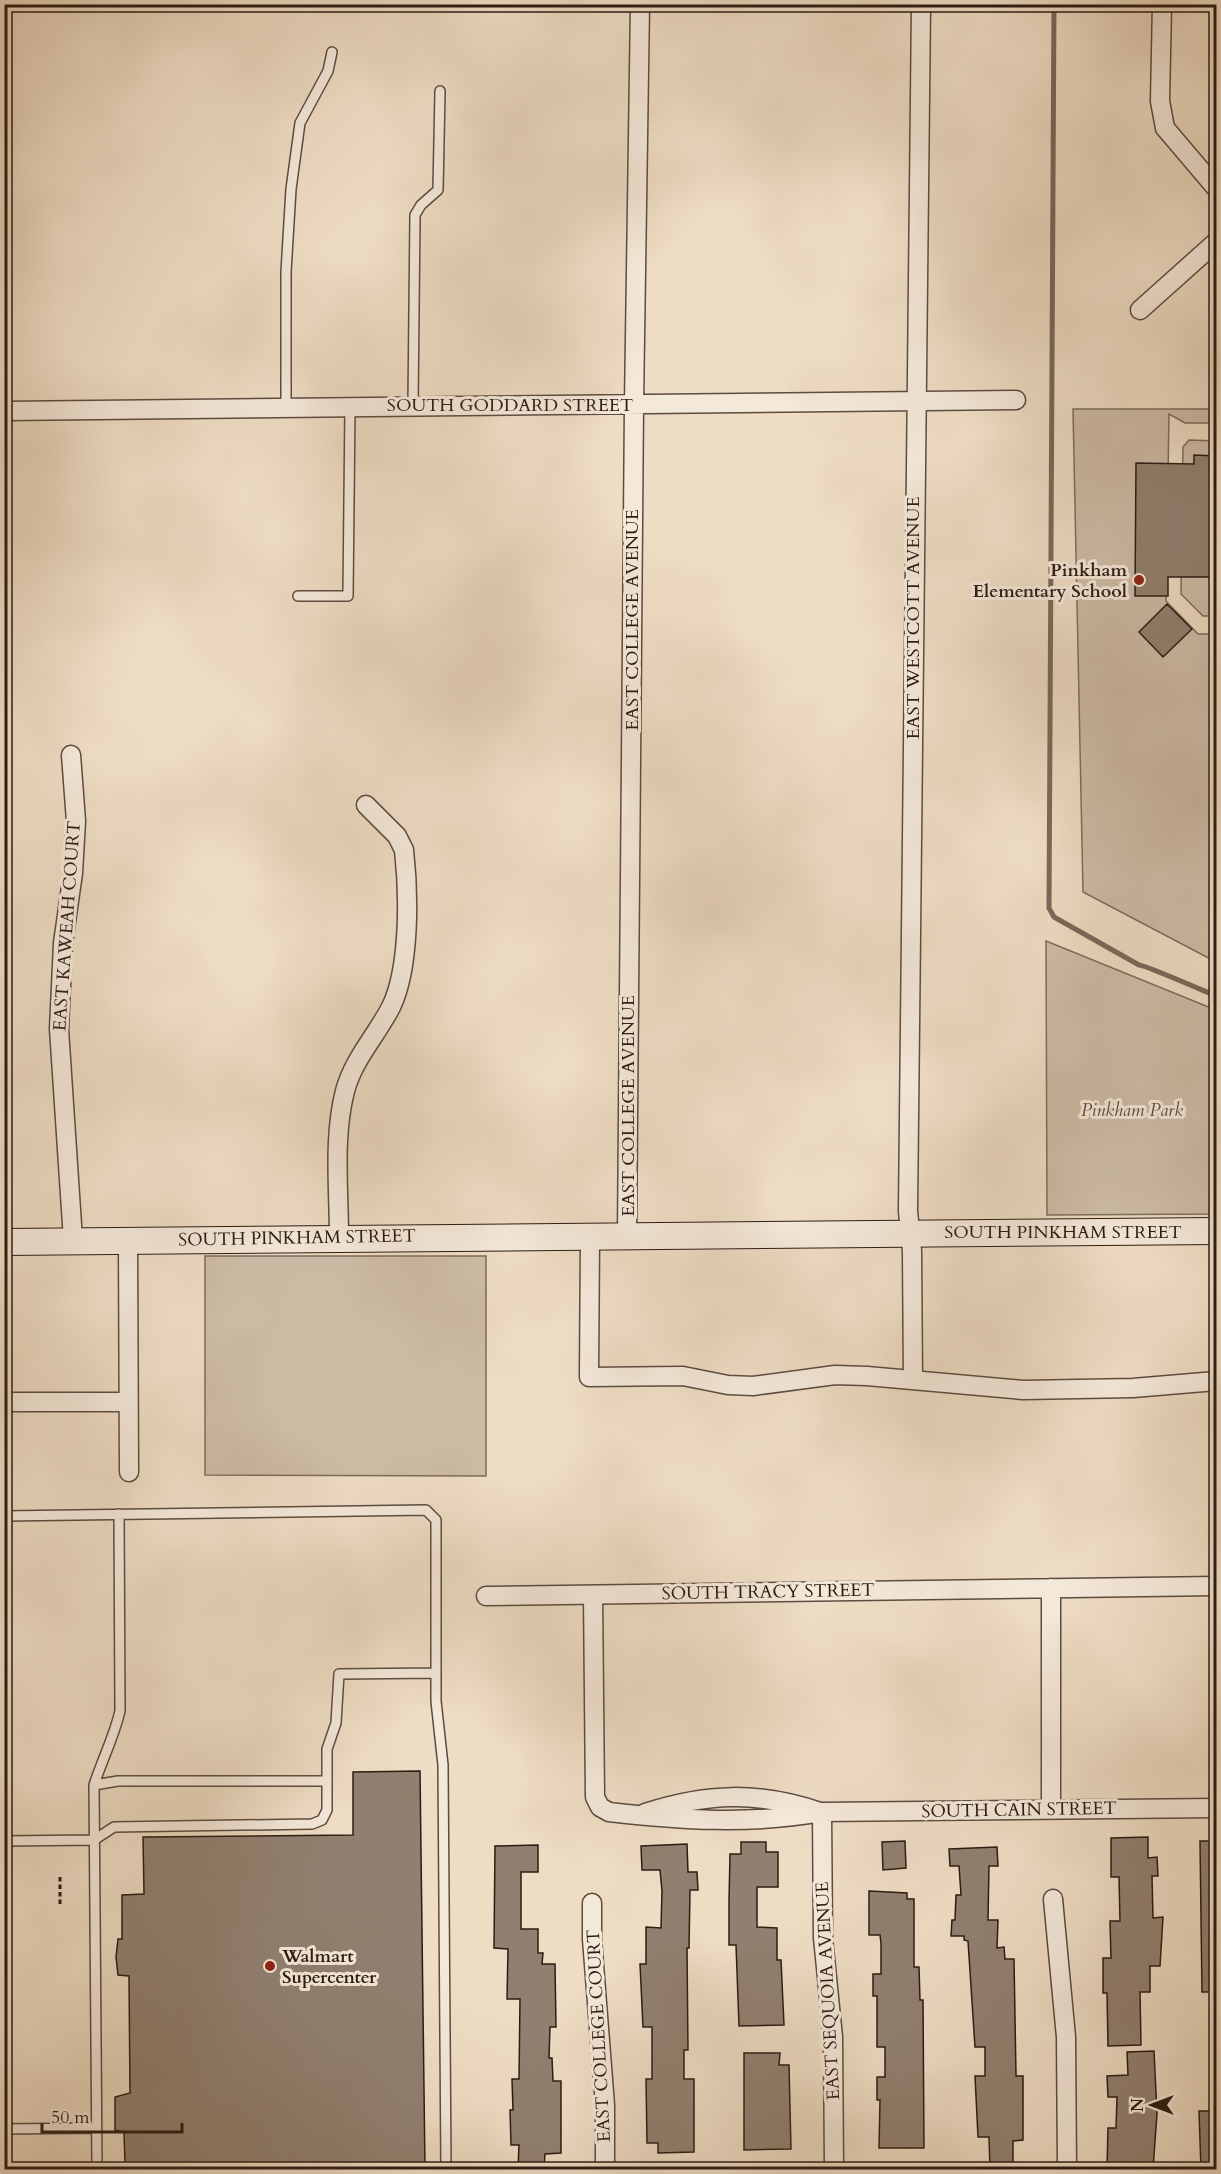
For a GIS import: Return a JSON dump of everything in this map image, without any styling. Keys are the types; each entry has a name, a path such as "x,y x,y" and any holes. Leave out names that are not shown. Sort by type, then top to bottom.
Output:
{"street":[{"name":"EAST COLLEGE AVENUE","path":"627,1235 633,404 640,4"},
{"name":"EAST WESTCOTT AVENUE","path":"910,1232 908,1199 915,401 921,4"},
{"path":"1162,4 1160,101 1165,128 1216,188"},
{"path":"1140,310 1216,242"},
{"name":"SOUTH GODDARD STREET","path":"4,411 286,406 1016,400"},
{"name":"EAST KAWEAH COURT","path":"71,755 76,821 73,873 63,943 59,1029 73,1240"},
{"path":"339,1237 340,1113 345,1088 354,1066 390,1008 400,985 405,962 405,850 397,836 366,805"},
{"path":"910,1232 913,1380"},
{"name":"SOUTH PINKHAM STREET","path":"4,1242 910,1232 1216,1232"},
{"path":"590,1236 589,1377 683,1376 728,1385 753,1386 835,1375 1023,1390 1133,1388 1216,1381"},
{"path":"128,1240 129,1472"},
{"path":"4,1402 127,1402"},
{"name":"SOUTH TRACY STREET","path":"486,1596 1216,1586"},
{"path":"1051,1588 1051,1809"},
{"name":"SOUTH CAIN STREET","path":"593,1595 594,1784 600,1807 609,1812 708,1822 787,1818 822,1812 1216,1808"},
{"name":"SOUTH CAIN STREET","path":"642,1814 679,1802 722,1797 766,1797 822,1812"},
{"name":"EAST SEQUOIA AVENUE","path":"822,1812 823,1938 833,2037 834,2169"},
{"path":"1053,1899 1066,2037 1067,2169"},
{"name":"EAST COLLEGE COURT","path":"592,1903 592,1939 605,2105 605,2169"}],"lane":[{"path":"286,406 286,272 291,189 300,123 328,71 332,52"},
{"path":"412,405 415,215 421,205 438,190 440,91"},
{"path":"298,596 348,596 350,406"},
{"path":"4,1516 426,1510 436,1520 436,1673 443,1765 446,2169"},
{"path":"97,2169 94,1785 114,1737 120,1711 119,1514"},
{"path":"4,1841 94,1840 114,1827 312,1824 322,1820 327,1810 327,1749 336,1723 339,1674 436,1673"},
{"path":"94,1785 118,1781 327,1781"},
{"path":"4,2129 96,2128"}],"path":[{"path":"60,1877 60,1904"}],"green space":[{"name":"Pinkham Elementary School","path":"1073,409 1216,409 1216,431 1209,423 1185,423 1169,414 1166,601 1198,634 1216,634 1216,962 1083,892"},
{"path":"1189,440 1216,441 1216,616 1203,616 1181,594 1183,447"},
{"name":"Pinkham Park","path":"1046,941 1216,1010 1216,1214 1047,1215"},
{"path":"205,1256 486,1256 486,1476 205,1475"}],"building":[{"path":"1194,455 1216,456 1216,577 1168,577 1168,596 1135,596 1136,463 1194,464"},
{"path":"1167,604 1192,629 1163,657 1139,632"},
{"name":"Walmart Supercenter","path":"420,1771 425,2169 147,2169 147,2163 125,2164 124,2132 115,2130 115,2097 130,2093 129,1976 118,1975 116,1957 118,1939 122,1939 122,1895 144,1894 143,1837 353,1835 353,1772"},
{"path":"1148,1837 1148,1858 1157,1857 1158,1876 1152,1876 1153,1918 1163,1917 1160,1966 1150,1966 1150,1992 1140,1992 1141,2045 1108,2046 1107,1993 1103,1993 1103,1958 1111,1958 1110,1921 1120,1921 1119,1877 1111,1877 1111,1838"},
{"path":"905,1841 906,1868 883,1870 882,1842"},
{"path":"1200,1841 1216,1841 1216,1992 1202,1992"},
{"path":"741,1842 766,1842 766,1852 778,1852 778,1887 757,1887 757,1927 777,1928 777,1960 781,1960 784,2025 739,2026 736,1945 729,1945 729,1901 730,1854 741,1854"},
{"path":"687,1844 688,1872 697,1872 698,1890 690,1890 689,1948 687,1948 688,2050 684,2050 684,2079 694,2079 694,2152 658,2153 658,2143 647,2143 646,2079 652,2079 652,2027 643,2027 640,1964 646,1964 646,1927 661,1928 662,1891 660,1870 642,1870 641,1846"},
{"path":"538,1845 538,1872 521,1872 521,1929 538,1929 538,1953 543,1953 542,1964 555,1964 556,2027 550,2027 549,2058 552,2058 553,2081 561,2081 561,2153 545,2154 544,2169 518,2169 519,2145 511,2145 510,2110 513,2110 512,2079 519,2079 520,1999 507,1999 508,1949 494,1948 495,1846"},
{"path":"997,1847 998,1866 989,1866 988,1920 998,1920 997,1948 1004,1947 1005,1959 1014,1959 1016,2076 1023,2076 1023,2140 1013,2141 1013,2169 990,2169 989,2137 978,2137 975,2076 985,2076 985,2047 975,2047 968,1941 964,1940 964,1936 951,1936 952,1920 955,1920 956,1895 961,1895 959,1866 950,1866 949,1849"},
{"path":"869,1891 907,1893 907,1899 914,1899 914,1967 919,1967 920,2000 923,2000 924,2148 879,2148 880,2100 877,2100 877,2077 885,2077 885,2047 877,2047 877,1996 873,1996 873,1974 881,1974 881,1944 880,1935 869,1935"},
{"path":"1154,2051 1157,2114 1153,2169 1107,2169 1108,2128 1116,2128 1117,2097 1108,2097 1107,2076 1128,2075 1127,2052"},
{"path":"744,2053 780,2053 779,2065 789,2065 791,2149 744,2150"},
{"path":"1199,2111 1216,2111 1216,2169 1201,2169"}],"waterway":[{"path":"1054,4 1049,908 1054,917 1139,965 1216,996"}],"place":[{"name":"Pinkham Elementary School","path":"1139,580"},
{"name":"Walmart Supercenter","path":"270,1966"}]}
